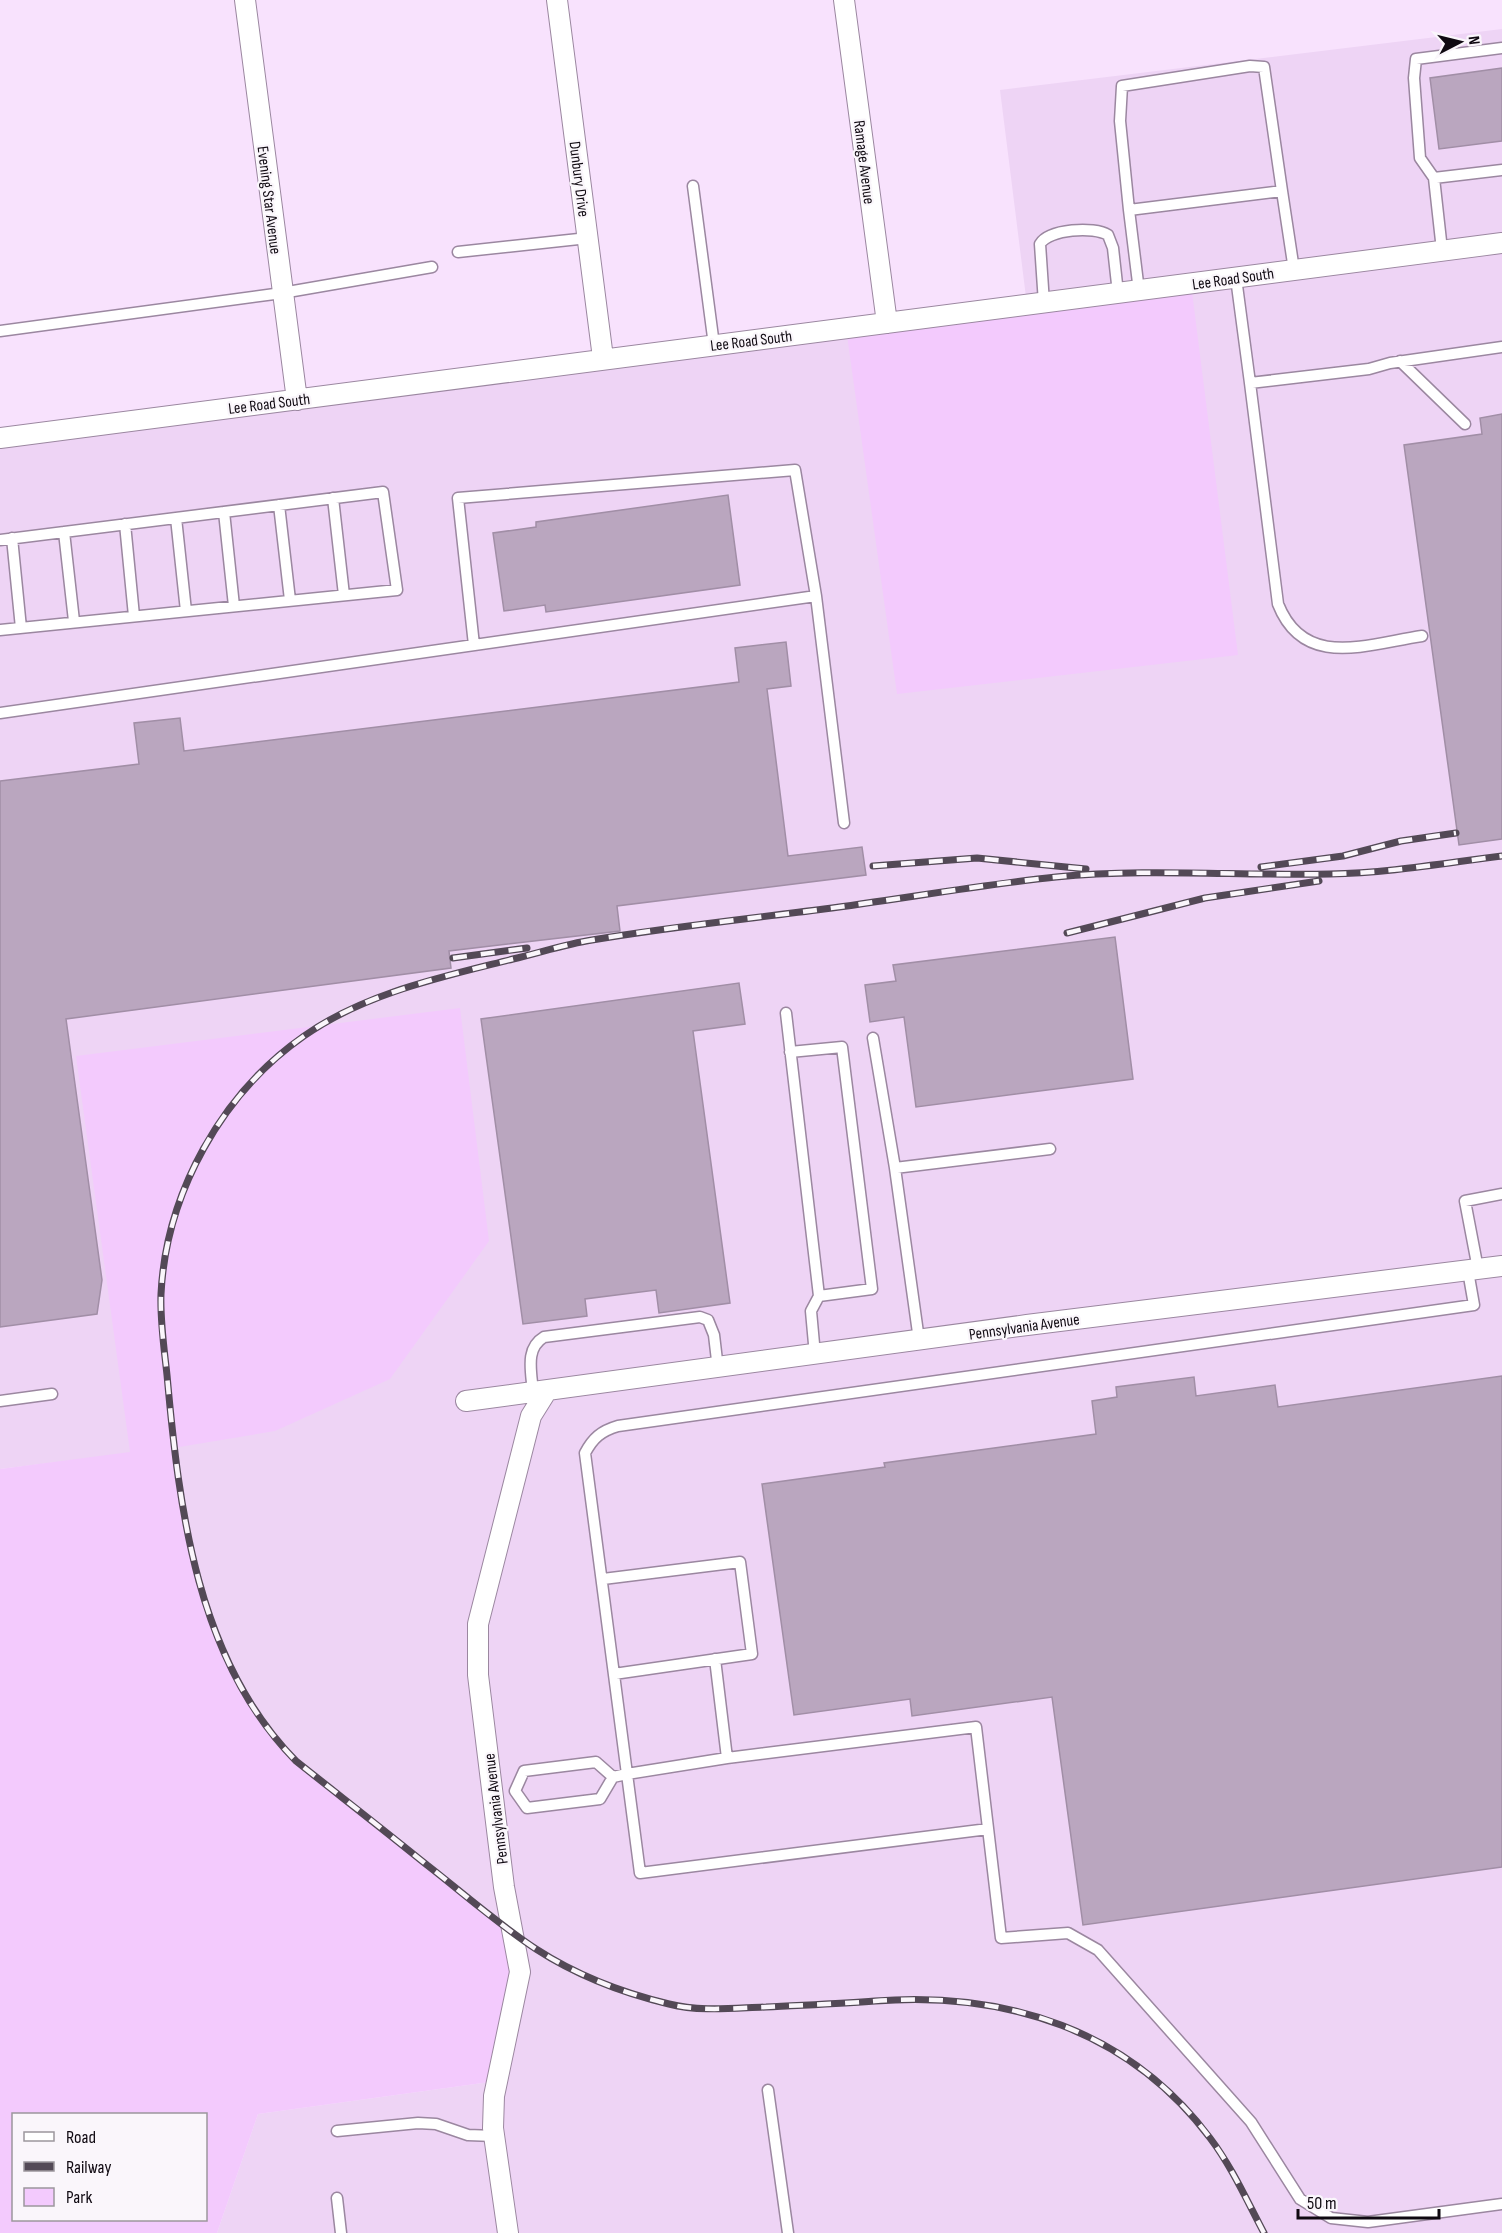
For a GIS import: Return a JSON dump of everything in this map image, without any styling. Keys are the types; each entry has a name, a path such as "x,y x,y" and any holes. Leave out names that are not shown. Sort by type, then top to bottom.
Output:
{"street":[{"name":"Evening Star Avenue","path":"245,0 297,400"},
{"name":"Dunbury Drive","path":"557,0 603,358"},
{"name":"Ramage Avenue","path":"844,0 886,323"},
{"name":"Lee Road South","path":"0,438 1502,243"},
{"name":"Pennsylvania Avenue","path":"466,1401 815,1356 919,1340 1502,1266"},
{"name":"Pennsylvania Avenue","path":"508,2233 494,2136 494,2096 520,1972 504,1887 478,1675 478,1624 531,1416 540,1393"}],"lane":[{"path":"1442,250 1434,178 1420,158 1414,78 1416,59 1502,48"},
{"path":"1139,291 1120,121 1122,86 1250,66 1264,67 1294,270"},
{"path":"1434,178 1502,170"},
{"path":"693,186 714,345"},
{"path":"1129,210 1282,190"},
{"path":"1044,303 1040,244 1044,238 1060,233 1094,230 1103,232 1110,239 1118,293"},
{"path":"458,252 588,237"},
{"path":"0,330 282,293 432,267"},
{"path":"1236,278 1278,604 1290,628 1298,637 1326,648 1422,636"},
{"path":"1250,383 1369,369 1400,361 1502,347"},
{"path":"1400,361 1465,424"},
{"path":"474,645 458,498 795,470 816,596 843,824"},
{"path":"0,540 383,492 397,590 0,630"},
{"path":"333,498 344,595"},
{"path":"279,505 290,600"},
{"path":"224,512 234,606"},
{"path":"176,518 186,611"},
{"path":"125,524 134,615"},
{"path":"64,532 74,621"},
{"path":"12,538 21,628"},
{"path":"0,713 816,596"},
{"path":"786,1013 819,1296 811,1311 815,1356"},
{"path":"873,1038 895,1168 919,1340"},
{"path":"790,1052 842,1047 872,1289 819,1296"},
{"path":"895,1168 1050,1149"},
{"path":"988,1829 640,1873 585,1453 591,1441 603,1431 618,1426 1474,1305 1473,1270 1465,1201 1502,1194"},
{"path":"540,1393 531,1350 534,1343 544,1337 700,1317 708,1320 711,1328 718,1369"},
{"path":"0,1401 52,1394"},
{"path":"603,1579 740,1562 752,1654 614,1674"},
{"path":"715,1659 727,1758"},
{"path":"515,1791 527,1808 600,1799 613,1777 627,1774 727,1758 976,1726 1001,1938 1068,1933 1098,1950 1251,2122 1266,2143 1289,2186 1314,2210 1331,2218 1368,2222 1502,2204"},
{"path":"515,1791 524,1770 596,1762 613,1777"},
{"path":"493,1794 515,1791"},
{"path":"768,2090 788,2233"},
{"path":"336,2131 418,2122 436,2124 468,2135 494,2136"},
{"path":"337,2198 341,2233"}],"shaded area":[{"path":"1502,29 1502,2233 217,2233 258,2114 497,2081 465,1895 296,1761 273,1738 255,1713 212,1623 182,1507 173,1448 0,1469 0,438 1027,305 1000,90"}],"green space":[{"path":"1191,284 1238,655 897,694 846,328"},
{"path":"460,1008 489,1241 390,1379 275,1431 173,1448 191,1551 210,1618 222,1651 254,1713 297,1761 511,1931 520,1972 497,2081 258,2114 217,2233 0,2233 0,1469 130,1452 76,1056"}],"building":[{"path":"1502,68 1502,141 1439,149 1430,78"},
{"path":"1502,414 1502,839 1459,845 1404,445 1482,434 1480,418"},
{"path":"728,495 740,585 546,612 545,605 504,611 493,533 536,527 536,522"},
{"path":"786,642 791,686 767,689 788,856 862,847 866,875 617,906 620,931 449,951 451,968 66,1019 102,1280 97,1314 0,1327 0,781 139,764 134,723 180,718 184,751 739,682 735,648"},
{"path":"1115,937 1133,1079 916,1107 904,1017 870,1022 865,985 896,981 893,965"},
{"path":"739,983 745,1024 693,1031 730,1303 659,1313 656,1290 585,1299 587,1316 523,1324 481,1019"},
{"path":"1502,1376 1502,1867 1083,1925 1052,1697 912,1716 910,1699 794,1715 762,1484 885,1467 884,1463 1096,1434 1092,1401 1117,1397 1116,1387 1194,1377 1196,1396 1275,1385 1278,1407"}],"railway":[{"path":"1261,867 1343,856 1401,841 1456,833"},
{"path":"1264,2233 1218,2149 1178,2101 1142,2070 1103,2045 1062,2025 1018,2011 972,2003 924,2000 875,2001 705,2009 669,2004 617,1989 567,1967 522,1939 296,1761 263,1721 236,1677 215,1630 199,1581 178,1478 162,1334 161,1294 165,1256 174,1219 187,1183 204,1148 224,1116 248,1086 275,1059 328,1021 352,1008 405,988 592,940 1027,880 1124,873 1373,872 1502,856"},
{"path":"873,866 977,858 1086,869"},
{"path":"1067,933 1205,898 1319,881"},
{"path":"453,958 527,948"}]}
